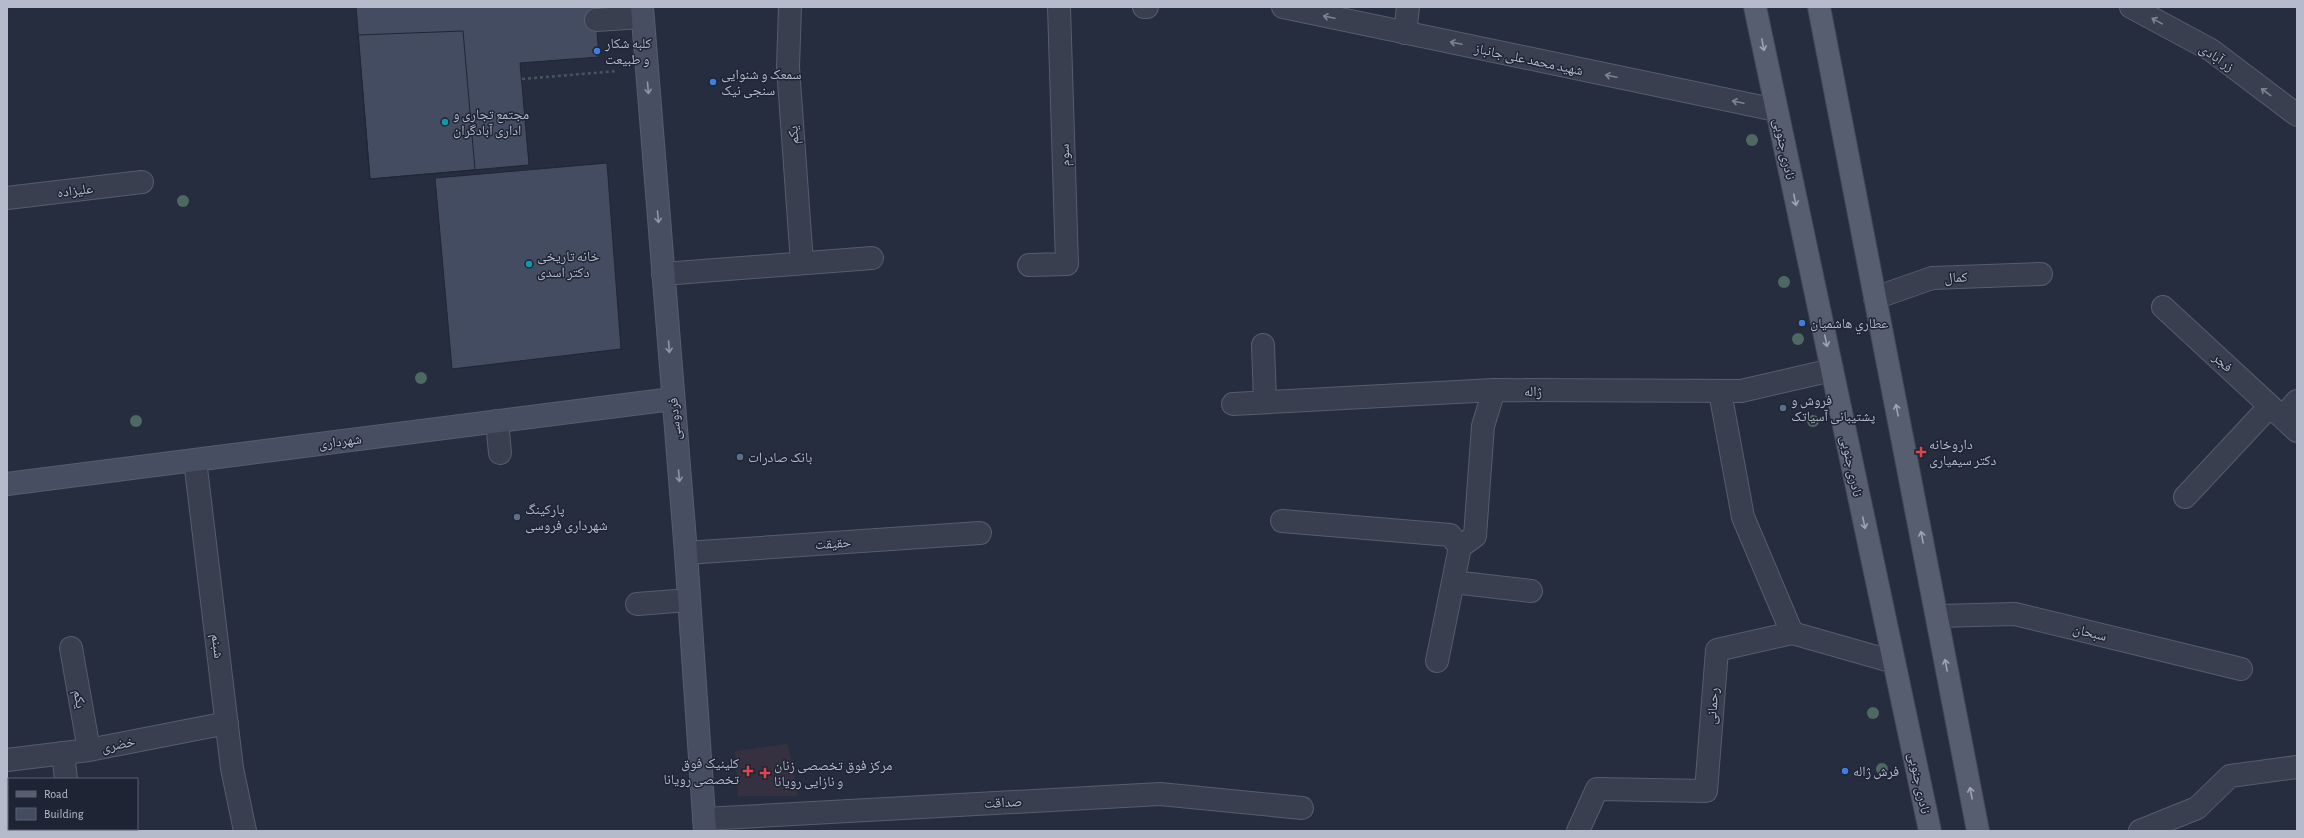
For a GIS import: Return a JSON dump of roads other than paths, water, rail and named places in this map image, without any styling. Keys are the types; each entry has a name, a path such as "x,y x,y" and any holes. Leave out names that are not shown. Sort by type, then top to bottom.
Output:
{"main road":[{"name":"نادری جنوبی","path":"1755,7 1930,831"},
{"path":"1819,7 1978,831"},
{"name":"فردوسی","path":"642,12 672,399 686,553 704,825"},
{"name":"شهرداری","path":"7,484 672,399"}],"street":[{"name":"یکم","path":"790,7 788,67 802,263"},
{"name":"سوم","path":"1029,264 1068,264 1059,7"},
{"name":"شهید محمد علی جانباز","path":"1282,7 1776,110"},
{"path":"1406,33 1408,7"},
{"name":"زر آبادی","path":"2132,7 2211,50 2297,115"},
{"path":"596,20 642,12"},
{"name":"علیزاده","path":"7,198 142,182"},
{"path":"663,274 872,258"},
{"name":"کمال","path":"1875,298 1932,278 2041,274"},
{"name":"فجر","path":"2163,307 2283,418"},
{"path":"1263,345 1265,402"},
{"name":"ژاله","path":"1232,404 1494,390 1741,391 1832,370"},
{"path":"1437,661 1460,547 1475,536 1484,426 1494,390"},
{"path":"1720,392 1743,517 1792,633"},
{"path":"2185,497 2283,418 2297,401"},
{"path":"497,421 500,453"},
{"name":"شبنم","path":"195,460 232,768 245,831"},
{"path":"1282,521 1450,535 1460,547"},
{"name":"حقیقت","path":"686,553 980,533"},
{"path":"1453,582 1531,592"},
{"path":"637,604 689,600"},
{"name":"سبحان","path":"1937,616 2015,614 2241,669"},
{"name":"رحمانی","path":"1578,831 1597,789 1706,791 1716,650 1792,633 1894,662"},
{"name":"یکم","path":"71,648 89,750"},
{"name":"خضری","path":"7,760 89,750 227,723"},
{"path":"63,753 66,778"},
{"path":"2140,831 2197,808 2230,776 2297,767"},
{"name":"صداقت","path":"704,825 1160,794 1302,808"}],"place":[{"name":"کلبه شکار و طبیعت","path":"597,51"},
{"name":"سمعک و شنوایی سنجی نیک","path":"713,82"},
{"name":"مجتمع تجاری و اداری آبادگران","path":"445,122"},
{"name":"خانه تاریخی دکتر اسدی","path":"529,264"},
{"name":"عطاري هاشميان","path":"1802,323"},
{"name":"فروش و پشتیبانی آسیاتک","path":"1783,408"},
{"name":"داروخانه دکتر سیمیاری","path":"1921,452"},
{"name":"بانک صادرات","path":"740,457"},
{"name":"پارکینگ شهرداری فروسی","path":"517,517"},
{"name":"کلینیک فوق تخصصی رویانا","path":"748,771"},
{"name":"فرش ژاله","path":"1845,771"},
{"name":"مرکز فوق تخصصی زنان و نازایی رویانا","path":"765,773"}]}
